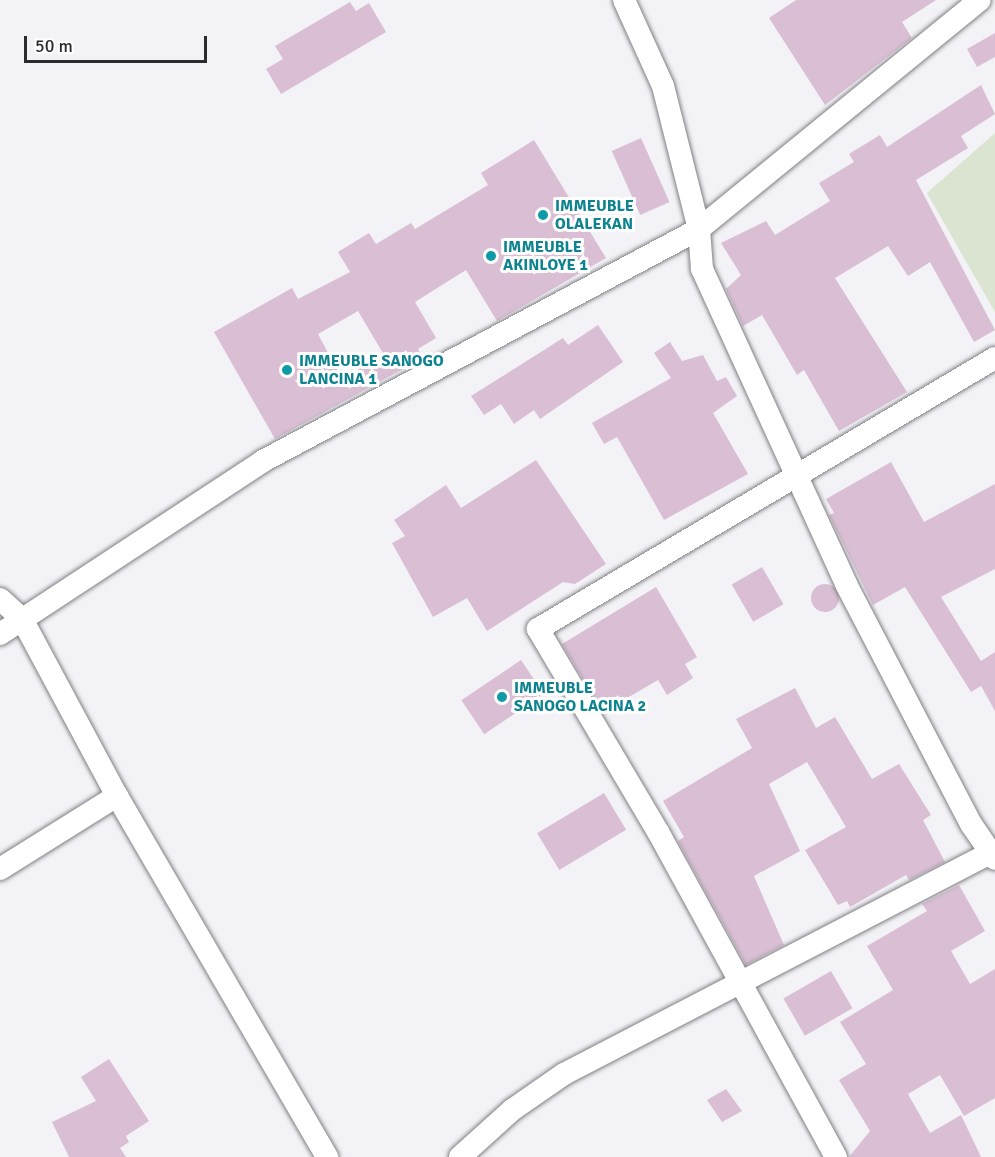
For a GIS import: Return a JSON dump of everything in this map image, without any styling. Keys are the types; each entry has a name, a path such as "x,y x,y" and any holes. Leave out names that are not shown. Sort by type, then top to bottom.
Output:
{"street":[{"path":"460,1157 539,1089 742,981 994,854 971,824 846,584 802,478 702,269 699,229 663,86 624,0"},
{"path":"0,634 263,461 699,229 980,0"},
{"path":"836,1157 742,981 538,629 992,368"},
{"path":"0,599 22,619 117,796 327,1157"},
{"path":"0,869 117,796"}],"green space":[{"path":"995,133 995,312 927,193"}],"building":[{"path":"796,0 936,0 902,22 912,38 825,105 769,18"},
{"path":"350,2 356,11 369,3 386,32 281,94 266,69 283,59 275,46"},
{"path":"995,33 995,57 977,67 967,49"},
{"path":"981,85 995,114 961,136 968,148 916,180 995,330 974,342 930,262 908,276 888,246 835,278 907,392 839,431 804,370 797,375 762,315 743,326 726,289 741,275 721,243 766,221 775,235 830,201 819,183 854,162 849,154 880,135 887,147"},
{"path":"641,138 669,202 640,215 612,151"},
{"path":"534,140 606,258 497,321 466,270 415,302 436,338 418,349 423,358 275,439 214,332 292,288 298,299 350,272 338,252 369,233 376,244 411,223 415,229 488,185 481,173","holes":["358,311 384,355 342,379 318,334"]},
{"path":"598,325 623,362 540,419 534,410 514,424 501,404 484,415 471,396 563,338 568,345"},
{"path":"670,342 682,361 703,355 717,381 726,377 737,396 713,413 748,474 664,520 617,437 604,444 592,423 671,378 654,353"},
{"path":"536,460 606,564 575,584 563,582 487,631 467,598 433,617 392,543 405,536 394,520 446,485 461,508"},
{"path":"891,462 924,522 995,484 995,569 941,597 981,661 995,652 995,711 981,686 971,692 905,587 873,605 829,515 834,513 826,499"},
{"path":"762,567 784,604 753,622 732,584"},
{"path":"825,584 835,588 839,598 835,608 825,612 815,608 811,598 815,588"},
{"path":"656,587 697,657 685,664 693,678 667,695 658,680 603,712 562,644"},
{"name":"IMMEUBLE SANOGO LACINA 2","path":"521,660 544,694 484,734 461,700"},
{"path":"795,688 816,728 835,717 872,779 899,764 931,815 923,820 945,862 909,880 906,875 850,907 847,901 838,905 805,850 846,827 807,762 769,784 800,851 754,876 784,945 746,965 678,841 684,837 663,801 752,748 736,719"},
{"path":"604,793 626,830 559,870 537,833"},
{"path":"959,885 985,931 951,951 970,984 995,969 995,1098 964,1116 940,1075 908,1094 930,1133 961,1115 981,1157 849,1157 870,1131 839,1080 866,1064 840,1022 893,990 867,946 927,911 922,904"},
{"path":"831,971 852,1008 805,1036 783,998"},
{"path":"109,1059 149,1121 126,1136 129,1142 120,1148 126,1157 69,1157 52,1122 96,1101 81,1077"},
{"path":"726,1089 742,1111 722,1122 707,1100"}],"place":[{"name":"IMMEUBLE OLALEKAN","path":"543,215"},
{"name":"IMMEUBLE AKINLOYE 1","path":"491,256"},
{"name":"IMMEUBLE SANOGO LANCINA 1","path":"287,370"},
{"name":"IMMEUBLE SANOGO LACINA 2","path":"502,697"}]}
